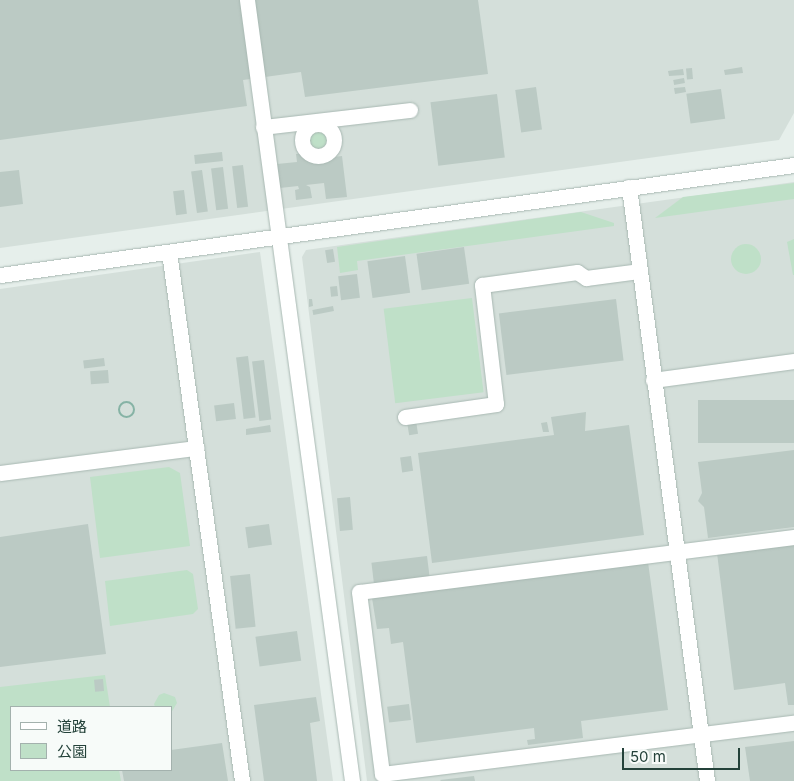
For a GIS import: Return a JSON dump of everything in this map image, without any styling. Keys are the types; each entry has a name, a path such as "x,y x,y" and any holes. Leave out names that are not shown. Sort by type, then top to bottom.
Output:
{"street":[{"path":"247,0 277,238 352,781"},
{"path":"263,127 410,110"},
{"path":"0,275 794,165"},
{"path":"629,187 707,781"},
{"path":"168,252 242,781"},
{"path":"405,416 496,404 482,286 577,272 586,278 640,270"},
{"path":"653,380 794,361"},
{"path":"0,472 196,448"},
{"path":"794,537 359,592 382,774 794,723"}],"path":[{"path":"126,402 132,404 135,410 128,418 119,412 120,405 126,402"}],"shaded area":[{"path":"0,0 794,0 794,113 779,140 0,248"},
{"path":"794,182 794,781 367,781 302,257 306,250"},
{"path":"260,252 333,781 0,781 0,289"}],"green space":[{"path":"318,131 324,134 327,140 324,146 318,149 312,146 309,140 312,134"},
{"path":"794,183 794,199 655,218 683,197"},
{"path":"581,212 614,223 614,226 357,261 358,270 340,273 337,247"},
{"path":"794,239 794,275 793,275 787,242"},
{"path":"746,244 757,248 761,259 757,270 746,274 735,270 731,259 735,248"},
{"path":"472,298 484,392 395,403 384,309"},
{"path":"169,467 180,473 190,546 100,558 90,477"},
{"path":"187,570 193,574 198,609 193,614 110,626 105,581"},
{"path":"105,675 110,706 10,706 10,771 119,771 121,781 0,781 0,687"},
{"path":"164,693 175,697 177,703 172,711 172,706 155,706 159,695"}],"building":[{"path":"0,0 478,0 488,74 305,97 301,72 243,80 247,106 0,140"},
{"path":"742,67 743,73 725,75 724,70"},
{"path":"692,68 693,79 687,79 686,69"},
{"path":"683,69 684,75 669,76 668,71"},
{"path":"684,78 685,83 674,85 673,80"},
{"path":"536,87 542,130 521,133 515,90"},
{"path":"685,87 686,92 675,94 674,88"},
{"path":"721,89 725,119 691,124 686,94"},
{"path":"497,94 505,158 438,166 430,102"},
{"path":"222,152 223,161 195,164 194,155"},
{"path":"307,153 308,160 342,156 347,197 326,199 324,183 306,185 310,187 312,198 296,200 295,190 299,189 298,186 280,188 277,164 297,162 296,154"},
{"path":"243,165 248,207 237,208 232,166"},
{"path":"223,167 228,209 216,210 211,168"},
{"path":"19,170 23,204 0,207 0,172"},
{"path":"202,170 208,212 197,213 191,172"},
{"path":"184,190 187,214 176,215 173,191"},
{"path":"464,247 469,284 422,290 416,254"},
{"path":"333,249 335,262 327,263 325,250"},
{"path":"405,256 410,293 373,298 367,261"},
{"path":"357,274 360,298 341,300 338,276"},
{"path":"337,286 338,296 331,297 330,287"},
{"path":"309,299 312,299 313,306 309,307"},
{"path":"616,299 624,361 506,375 499,313"},
{"path":"333,306 334,311 313,315 312,310"},
{"path":"248,356 256,418 244,419 236,357"},
{"path":"104,358 105,366 84,368 83,361"},
{"path":"264,360 271,420 259,421 252,361"},
{"path":"108,370 109,383 91,384 90,371"},
{"path":"698,400 794,400 794,443 698,443"},
{"path":"234,403 236,419 216,421 214,405"},
{"path":"586,412 585,431 629,425 644,535 432,563 418,453 554,435 551,417"},
{"path":"416,421 418,434 409,435 407,422"},
{"path":"547,422 549,432 543,432 541,423"},
{"path":"270,425 271,432 246,435 246,429"},
{"path":"794,450 794,527 708,538 704,507 698,501 702,493 698,462"},
{"path":"411,456 413,471 402,472 400,458"},
{"path":"350,497 353,530 340,531 337,498"},
{"path":"88,524 106,654 0,667 0,537"},
{"path":"269,524 272,545 248,548 245,527"},
{"path":"794,543 794,705 788,705 785,683 734,690 717,553"},
{"path":"427,556 430,580 374,587 371,563"},
{"path":"648,562 668,710 581,721 583,738 528,745 527,740 535,739 534,728 416,743 403,642 391,644 389,628 377,629 372,598"},
{"path":"250,574 256,627 236,629 230,576"},
{"path":"297,631 301,661 260,667 255,637"},
{"path":"103,679 104,691 95,692 94,680"},
{"path":"316,697 320,721 310,723 317,781 264,781 254,705"},
{"path":"409,704 411,720 389,723 387,707"},
{"path":"794,741 794,781 750,781 745,747"},
{"path":"222,743 228,781 124,781 122,771 172,771 172,750"},
{"path":"474,776 475,781 440,780"}]}
